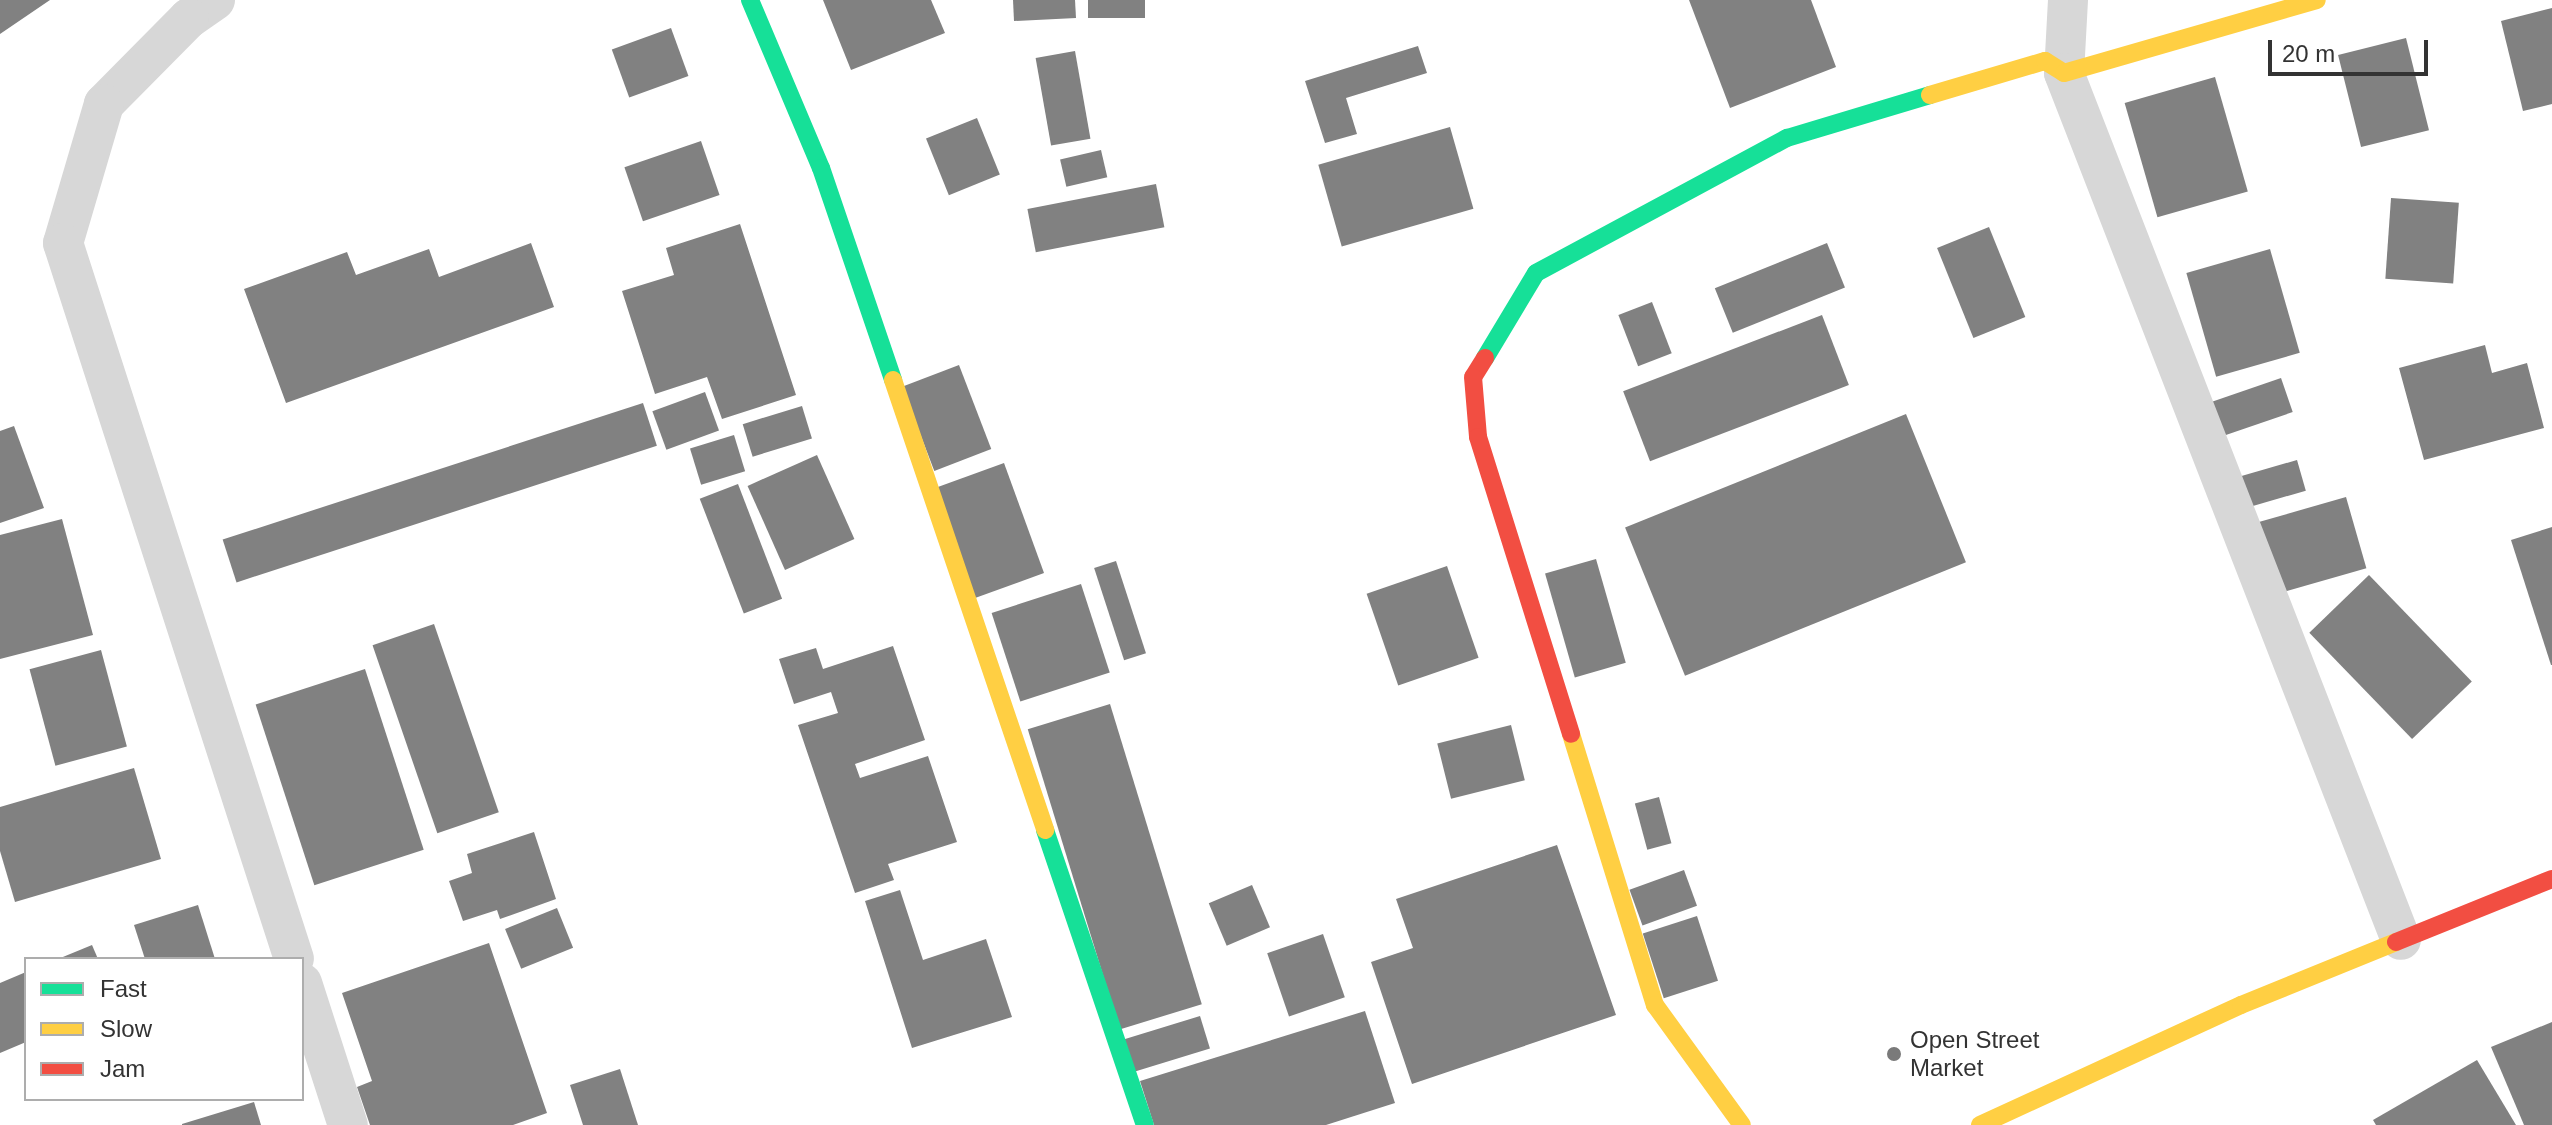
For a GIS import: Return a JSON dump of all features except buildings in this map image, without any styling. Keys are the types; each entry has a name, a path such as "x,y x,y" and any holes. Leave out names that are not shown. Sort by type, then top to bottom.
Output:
{"street":[{"path":"215,0 189,18 104,104 63,243 293,957"},
{"path":"750,0 821,168 1145,1125"},
{"path":"2068,0 2064,73 2401,940"},
{"path":"1742,1125 1655,1005 1478,437 1473,377 1536,273 1787,138 2045,61 2064,73 2317,0"},
{"path":"1980,1125 2241,1005 2552,879"},
{"path":"304,989 348,1125"}],"traffic: fast":[{"path":"750,0 821,168 893,380"},
{"path":"1485,358 1536,273 1787,138 1930,95"},
{"path":"1045,830 1145,1125"}],"traffic: slow":[{"path":"1930,95 2045,61 2064,73 2317,0"},
{"path":"893,380 1045,830"},
{"path":"1571,734 1655,1005 1742,1125"},
{"path":"1980,1125 2241,1005 2396,942"}],"traffic: jam":[{"path":"1485,358 1473,377 1478,437 1571,734"},
{"path":"2396,942 2552,879"}],"place":[{"name":"Open Street Market","path":"1894,1054"}]}
